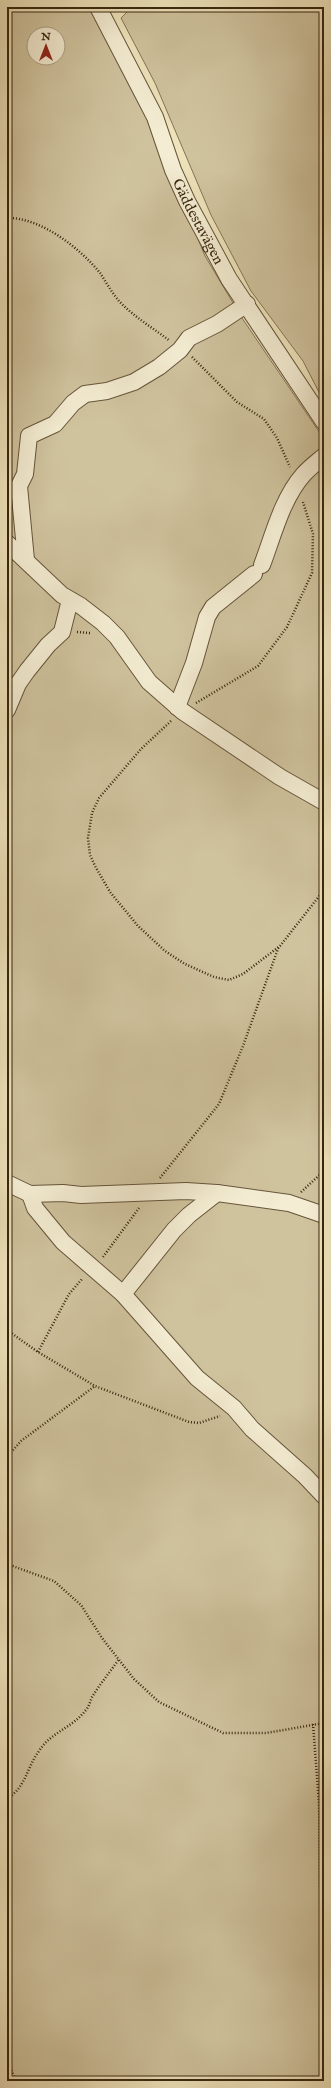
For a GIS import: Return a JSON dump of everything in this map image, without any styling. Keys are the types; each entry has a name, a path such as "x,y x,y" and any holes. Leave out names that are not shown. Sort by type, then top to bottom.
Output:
{"street":[{"name":"Gäddestavägen","path":"98,7 155,117 173,170 187,201 229,279 324,422"},
{"path":"26,560 19,486 25,474 29,436 55,424 73,403 85,394 107,391 134,382 159,367 180,350 189,338 217,324 247,304"},
{"path":"177,707 198,651 207,617 213,607 258,570 285,505 297,483 303,475 324,456"},
{"path":"7,543 62,595 103,623 116,637 149,682 177,707 280,777 324,802"},
{"path":"7,710 18,684 27,671 48,645 62,632 70,600"},
{"path":"7,1183 30,1194 63,1193 81,1195 150,1192 217,1192 289,1203 324,1215"},
{"path":"123,1294 174,1230 189,1215 217,1192"},
{"path":"30,1194 35,1208 63,1242 123,1294 197,1378 234,1408 252,1429 305,1476 324,1496"}],"path":[{"path":"38,1352 69,1294 111,1250 150,1192 219,1104 243,1046 280,946"},
{"path":"289,1203 324,1171"},
{"path":"7,1330 38,1352 96,1386 189,1422 199,1423 213,1419 234,1408"},
{"path":"7,1457 22,1441 96,1386"},
{"path":"7,1564 54,1581 82,1605 102,1638 134,1679 159,1702 223,1733 266,1733 324,1723"},
{"path":"7,1798 16,1793 28,1775 38,1752 51,1736 75,1721 86,1710 119,1659"},
{"path":"313,1724 319,1803 320,1886 324,1921"},
{"path":"7,2059 16,2081"}],"shaded area":[{"path":"7,7 89,7 149,119 205,256 242,318 324,439 324,2081 7,2081"},
{"path":"132,7 324,7 324,402 303,361 251,291 211,215 155,83 121,18"}]}
